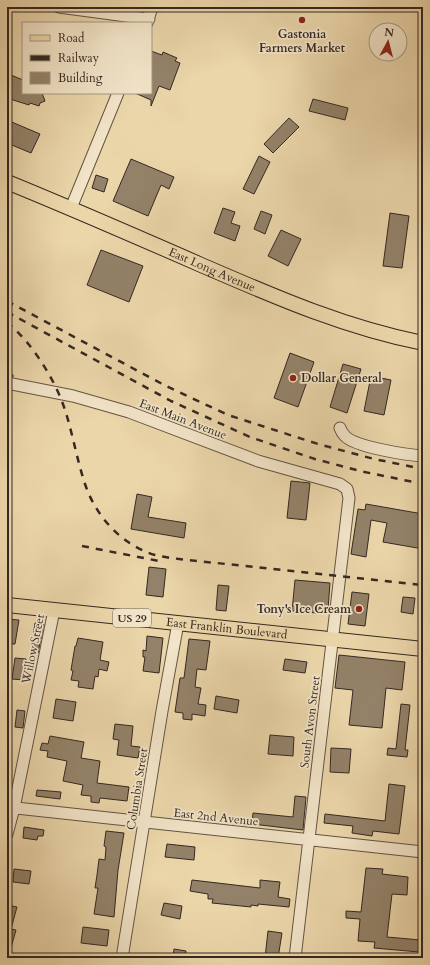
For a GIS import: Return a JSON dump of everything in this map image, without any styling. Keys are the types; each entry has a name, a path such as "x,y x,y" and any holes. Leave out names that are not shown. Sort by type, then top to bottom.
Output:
{"main road":[{"name":"East Long Avenue","path":"7,182 71,208 287,302 360,328 423,343"},
{"name":"East Franklin Boulevard","path":"7,605 423,649"}],"street":[{"path":"59,7 148,21 152,7"},
{"path":"71,208 118,94"},
{"name":"East Main Avenue","path":"7,383 73,396 130,412 258,461 340,484 347,489"},
{"path":"340,428 344,436 356,442 408,455 423,456"},
{"name":"South Avon Street","path":"295,958 349,498 347,489"},
{"name":"Willow Street","path":"7,834 10,808 54,610"},
{"name":"Columbia Street","path":"122,958 162,710 178,623"},
{"name":"East 2nd Avenue","path":"10,808 423,852"}],"building":[{"path":"152,51 162,55 163,52 177,58 175,61 180,63 170,90 159,86 151,106 151,100 137,94 152,94"},
{"path":"11,75 22,80 22,94 42,94 45,101 40,103 39,106 30,103 29,105 10,99 11,96 7,94 7,83 9,82"},
{"path":"313,99 348,108 345,120 309,111"},
{"path":"289,118 299,127 273,153 264,144"},
{"path":"7,120 40,134 31,153 7,143"},
{"path":"259,156 270,162 254,194 243,189"},
{"path":"131,159 174,177 169,189 161,185 148,216 113,201"},
{"path":"96,175 108,179 104,192 92,188"},
{"path":"223,208 235,212 231,223 240,226 235,241 214,233"},
{"path":"261,211 272,215 265,234 254,229"},
{"path":"390,213 409,216 402,268 383,266"},
{"path":"281,230 301,239 288,266 268,256"},
{"path":"101,250 143,266 129,302 87,285"},
{"path":"290,353 314,362 298,407 274,398"},
{"path":"343,364 361,369 347,413 330,407"},
{"path":"371,376 391,380 384,415 364,411"},
{"path":"291,481 310,483 306,520 287,518"},
{"path":"137,494 152,497 148,517 186,523 184,538 131,529"},
{"path":"366,504 423,514 423,549 383,542 387,523 371,520 366,557 351,554 358,509 365,510"},
{"path":"149,567 166,569 163,597 146,595"},
{"path":"295,580 330,583 328,609 319,608 318,613 292,611"},
{"path":"218,585 229,586 226,611 216,610"},
{"name":"Tony's Ice Cream","path":"352,592 369,594 365,626 348,624"},
{"path":"403,597 415,598 413,614 401,612"},
{"path":"7,619 19,620 15,644 7,644"},
{"path":"35,623 44,624 38,653 31,652"},
{"path":"147,636 163,638 159,673 143,671 145,657 143,657 143,650 146,651"},
{"path":"78,638 103,642 100,660 109,662 107,671 99,669 98,677 95,676 93,689 78,687 79,681 71,680 75,646"},
{"path":"189,639 210,641 206,670 197,669 195,687 201,688 198,704 206,705 205,716 192,714 192,720 183,719 183,713 175,712 180,678 184,678"},
{"path":"339,655 405,662 402,690 386,688 382,728 349,725 353,690 335,688"},
{"path":"15,658 26,659 24,680 12,679"},
{"path":"285,659 307,662 305,673 283,670"},
{"path":"216,696 239,700 237,713 214,709"},
{"path":"56,699 76,702 73,721 53,718"},
{"path":"401,704 410,705 405,750 408,750 407,757 387,755 388,748 396,749"},
{"path":"17,710 25,711 23,728 15,727"},
{"path":"115,724 133,726 131,746 140,747 138,758 117,755 119,740 113,739"},
{"path":"270,735 294,737 293,756 268,754"},
{"path":"50,736 84,742 81,758 100,761 97,783 129,787 127,801 100,798 99,803 91,802 91,796 81,795 83,785 63,781 67,761 47,757 48,751 40,750 42,743 48,744"},
{"path":"331,748 351,749 349,773 330,772"},
{"path":"389,784 405,786 399,834 373,831 372,836 352,833 353,826 324,823 325,814 385,821"},
{"path":"37,790 61,792 60,799 36,796"},
{"path":"295,796 306,797 303,830 252,824 253,813 293,817"},
{"path":"24,827 44,830 43,836 38,836 37,840 23,838"},
{"path":"106,831 124,833 118,870 114,917 94,914 98,888 95,888 99,859 105,860 106,847 104,846"},
{"path":"167,844 195,847 194,860 165,857"},
{"path":"366,868 383,869 382,874 408,877 407,895 392,894 387,937 421,940 419,952 374,948 375,942 358,941 360,919 346,918 346,911 361,912"},
{"path":"14,869 31,871 29,884 13,882"},
{"path":"192,880 260,888 260,880 280,882 278,897 290,899 289,907 258,904 258,906 251,905 251,907 212,903 213,899 208,899 208,894 190,891"},
{"path":"164,903 182,906 180,919 161,915"},
{"path":"7,905 17,907 11,929 16,930 9,955 7,955"},
{"path":"83,927 109,930 107,946 81,943"},
{"path":"268,931 282,933 278,958 265,958"},
{"path":"174,949 186,951 185,958 173,958"}],"waterway":[{"path":"7,371 13,376"}],"railway":[{"path":"7,301 166,386 228,415 318,444 374,459 423,469"},
{"path":"7,312 171,401 250,437 315,459 360,471 423,484"},
{"path":"7,322 25,340 42,362 61,398 85,484 96,508 112,528 121,537 132,544 155,555 170,558 423,585"},
{"path":"82,546 159,561"}],"place":[{"name":"Gastonia Farmers Market","path":"302,20"},
{"name":"Dollar General","path":"293,378"},
{"name":"Tony's Ice Cream","path":"359,609"}]}
